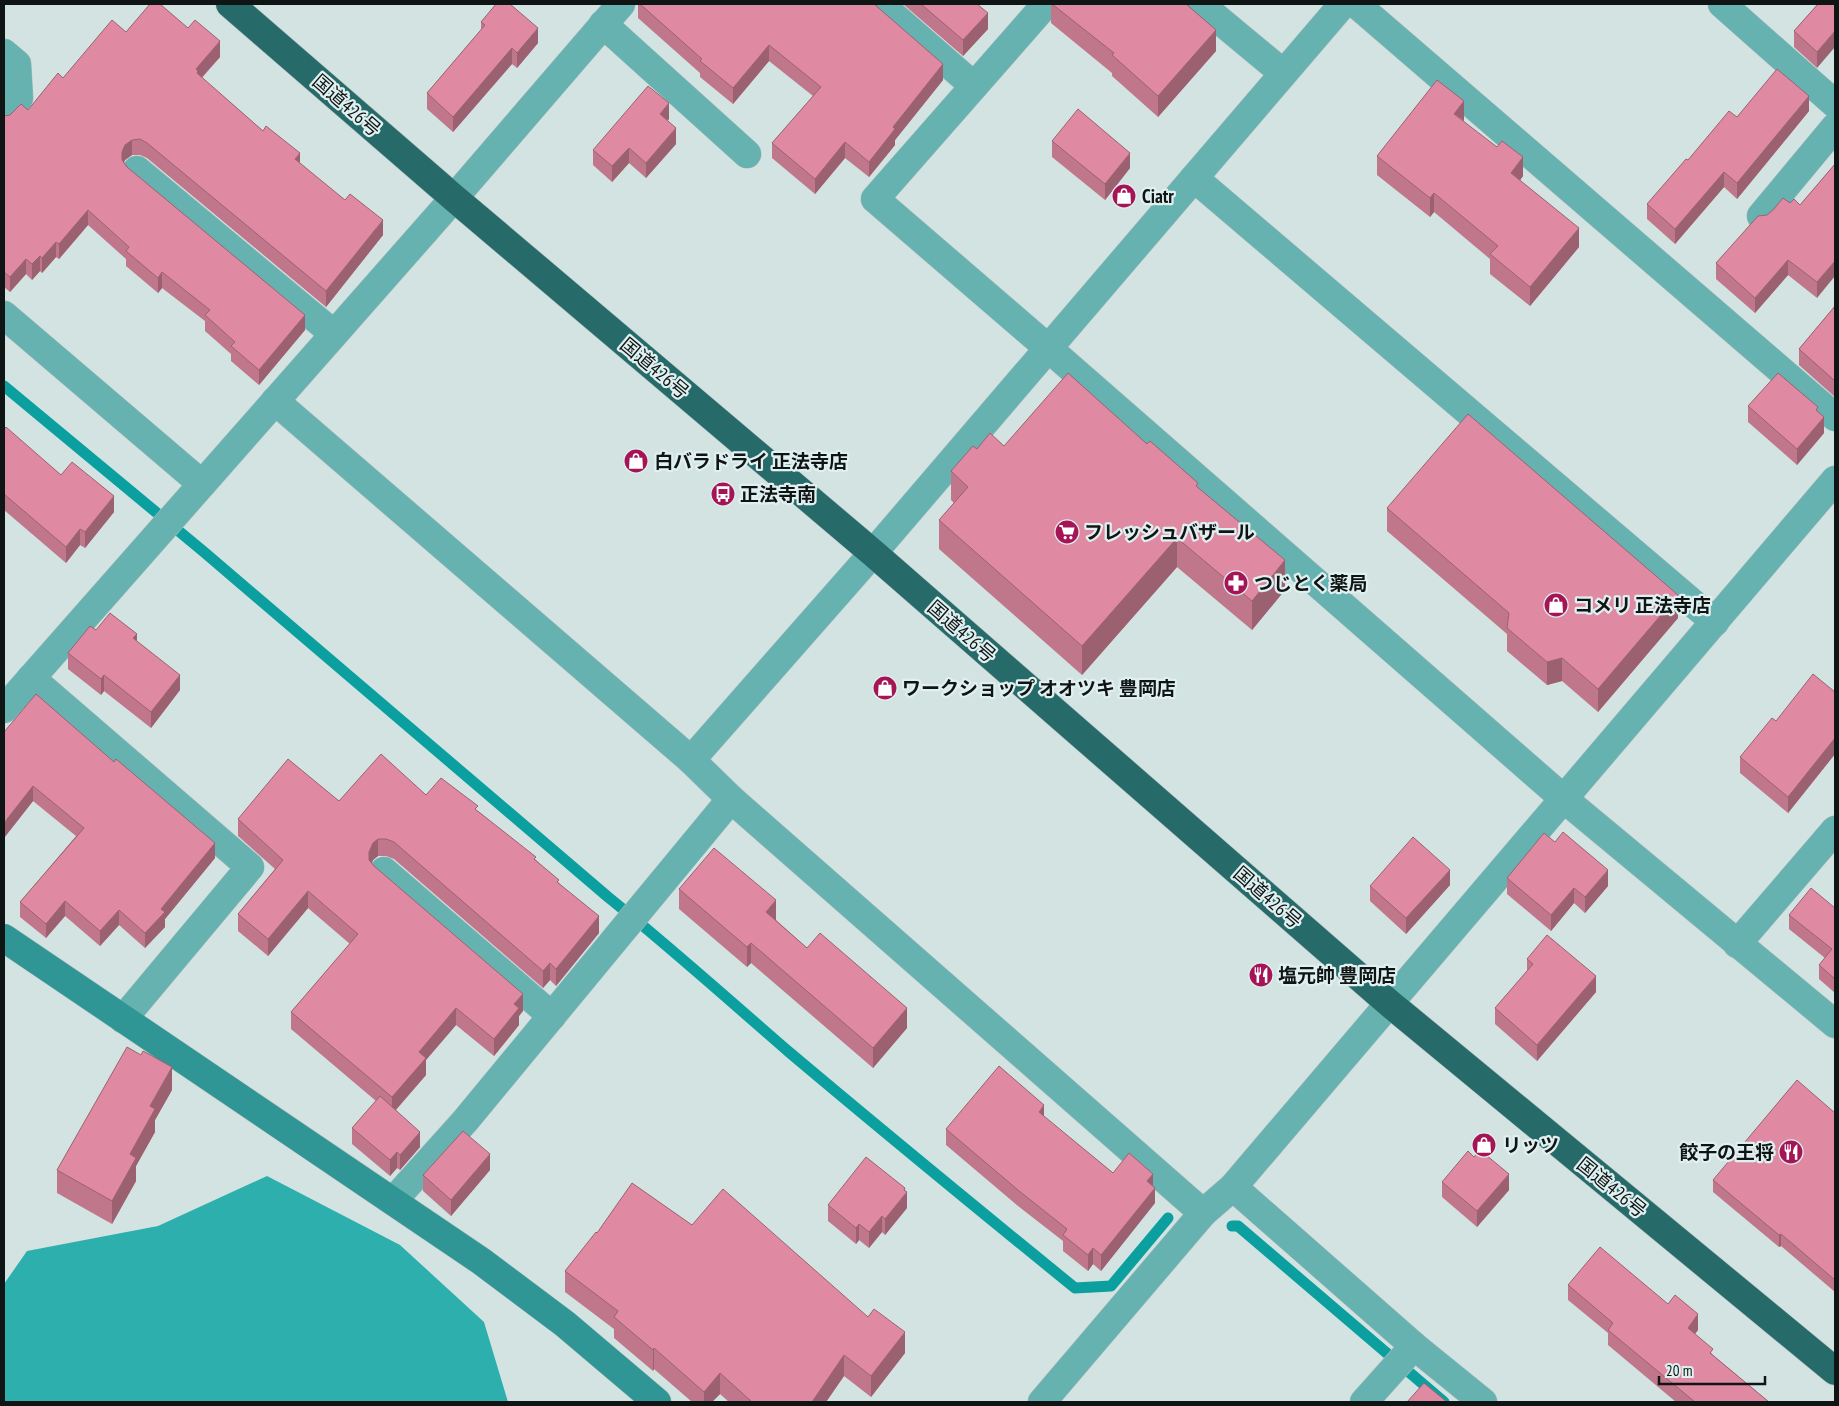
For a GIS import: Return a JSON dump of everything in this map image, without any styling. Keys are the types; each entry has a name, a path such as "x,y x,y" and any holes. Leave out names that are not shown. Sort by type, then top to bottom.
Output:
{"highway":[{"name":"国道426号","path":"230,4 454,198 873,553 1389,1004 1835,1371"}],"street":[{"path":"4,709 454,198 621,4"},
{"path":"880,4 974,86"},
{"path":"1046,4 875,199 1564,799 1835,1024"},
{"path":"1200,4 1283,73"},
{"path":"691,760 873,553 1343,4"},
{"path":"1356,4 1835,417"},
{"path":"1722,4 1835,104"},
{"path":"603,24 747,154"},
{"path":"4,53 17,64 19,98 4,116"},
{"path":"1761,216 1835,127"},
{"path":"137,170 334,334"},
{"path":"1194,178 1714,622"},
{"path":"4,315 202,484"},
{"path":"275,401 691,760 731,800 1203,1213"},
{"path":"1042,1402 1203,1213 1233,1187 1835,480"},
{"path":"30,678 250,866 123,1018"},
{"path":"394,1201 465,1121 731,800"},
{"path":"1737,944 1835,830"},
{"path":"384,871 552,1016"},
{"path":"4,938 394,1201 523,1292 565,1324 657,1402"},
{"path":"1233,1187 1414,1346 1483,1402"},
{"path":"1364,1402 1414,1346"}],"shaded area":[{"path":"267,1176 400,1245 484,1322 508,1402 4,1402 4,1284 27,1251 158,1226"}],"building":[{"path":"150,4 160,4 188,28 195,20 220,41 196,69 197,73 263,131 266,126 300,153 295,159 345,200 350,194 383,220 326,291 147,143 140,139 132,140 125,145 122,152 122,160 127,167 305,315 259,370 231,346 235,342 205,315 210,310 162,272 158,278 126,251 129,247 88,210 59,244 56,242 42,258 40,256 32,264 26,259 10,277 4,272 4,116 10,115 21,104 28,110 58,73 63,78 112,20 126,32"},
{"path":"496,4 510,4 538,28 517,53 512,48 453,117 427,93 485,25 481,22"},
{"path":"640,4 874,4 943,64 893,127 895,129 869,162 845,142 815,179 772,143 821,87 769,45 733,88 700,61 702,59"},
{"path":"921,4 977,4 988,13 963,40"},
{"path":"1052,4 1186,4 1216,30 1158,96 1112,55 1114,53"},
{"path":"1818,4 1835,4 1835,31 1817,52 1794,31"},
{"path":"1777,69 1809,96 1737,183 1724,172 1675,229 1647,204 1686,159 1688,160 1729,111 1737,117"},
{"path":"1437,80 1464,101 1454,114 1497,147 1502,141 1523,157 1511,173 1579,228 1530,287 1490,254 1498,246 1434,193 1430,198 1377,156"},
{"path":"648,86 669,103 660,114 676,128 646,163 629,148 612,166 593,150"},
{"path":"1078,109 1130,153 1105,184 1052,141"},
{"path":"1835,164 1835,261 1817,282 1788,260 1755,298 1716,263 1758,216 1767,215 1783,198 1790,203 1794,199 1800,205"},
{"path":"1835,306 1835,381 1799,349"},
{"name":"フレッシュバザール","path":"1068,373 1147,444 1150,441 1198,483 1196,486 1285,560 1252,601 1177,538 1082,646 939,520 968,487 951,471 973,446 977,449 990,433 1004,446"},
{"path":"1778,373 1818,407 1816,410 1824,417 1797,449 1748,406"},
{"path":"1468,414 1678,595 1598,689 1562,658 1547,662 1507,628 1509,613 1387,508"},
{"path":"6,427 61,475 72,462 114,496 85,532 80,529 66,547 4,494 4,429"},
{"path":"110,613 137,634 133,638 180,675 151,712 104,675 101,679 68,653 90,626 96,630"},
{"path":"1813,674 1835,692 1835,738 1788,797 1740,757 1772,718 1776,721"},
{"path":"36,694 114,762 116,759 215,843 161,909 165,912 145,933 119,910 100,931 65,901 46,924 20,902 84,828 33,786 4,823 4,732"},
{"path":"381,754 426,795 441,778 478,806 475,809 536,857 534,859 559,880 557,882 599,916 556,969 550,963 543,971 394,842 378,839 373,843 369,852 369,860 374,866 523,994 514,1004 519,1008 494,1039 456,1008 419,1052 426,1058 392,1097 291,1012 358,934 308,891 268,939 238,914 283,860 238,819 288,759 339,801"},
{"path":"1563,832 1608,870 1585,897 1574,888 1551,915 1507,878 1544,833 1555,842"},
{"path":"1413,837 1450,870 1406,918 1370,886"},
{"path":"714,848 776,900 766,912 807,948 820,933 907,1008 873,1048 751,943 747,947 679,889"},
{"path":"1811,888 1835,908 1835,979 1819,965 1832,949 1789,915"},
{"path":"1547,935 1596,976 1537,1045 1495,1008 1533,964 1527,959"},
{"path":"127,1047 141,1055 143,1051 172,1067 150,1106 155,1109 130,1154 136,1158 112,1201 57,1170"},
{"path":"999,1066 1044,1105 1039,1112 1113,1173 1129,1153 1153,1174 1147,1181 1155,1188 1101,1255 1093,1248 1088,1255 1063,1235 1067,1229 946,1129"},
{"name":"餃子の王将","path":"1797,1080 1835,1113 1835,1280 1713,1180"},
{"path":"380,1096 420,1132 400,1155 397,1152 390,1160 352,1128"},
{"path":"463,1131 490,1154 451,1200 423,1175"},
{"path":"1480,1150 1509,1174 1477,1211 1442,1182 1468,1151 1474,1157"},
{"path":"866,1157 905,1188 904,1190 907,1192 885,1219 882,1216 869,1232 859,1224 856,1228 828,1205"},
{"path":"632,1183 692,1225 723,1189 868,1317 874,1309 905,1332 871,1376 844,1355 812,1402 752,1402 720,1373 704,1392 654,1348 653,1350 614,1317 618,1311 565,1271 597,1233"},
{"path":"1600,1247 1668,1304 1675,1295 1698,1314 1688,1328 1713,1349 1710,1353 1769,1402 1695,1402 1608,1330 1613,1323 1568,1285"},
{"path":"1424,1383 1447,1402 1407,1402"}],"waterway":[{"path":"4,386 204,552 677,954 789,1052 1075,1288 1111,1286 1168,1218"},
{"path":"1232,1226 1238,1226 1444,1402"}],"place":[{"name":"Ciatr","path":"1124,196"},
{"name":"白バラドライ 正法寺店","path":"636,461"},
{"name":"正法寺南","path":"723,494"},
{"name":"フレッシュバザール","path":"1067,532"},
{"name":"つじとく薬局","path":"1236,583"},
{"name":"コメリ 正法寺店","path":"1556,605"},
{"name":"ワークショップ オオツキ 豊岡店","path":"885,688"},
{"name":"塩元帥 豊岡店","path":"1261,975"},
{"name":"リッツ","path":"1484,1145"},
{"name":"餃子の王将","path":"1791,1152"}]}
